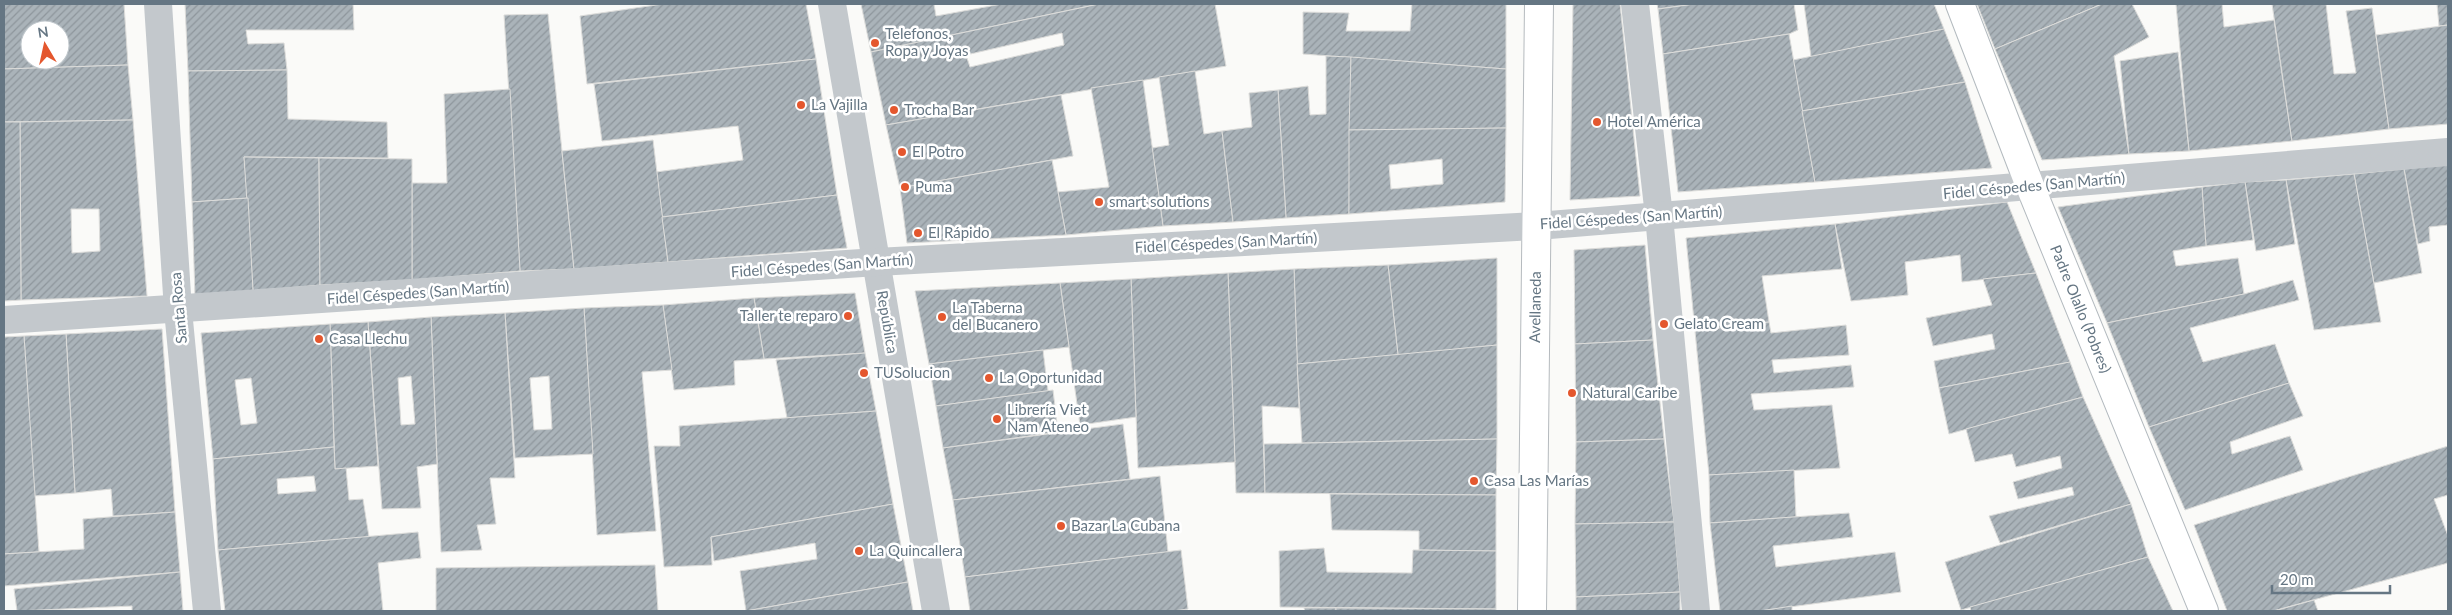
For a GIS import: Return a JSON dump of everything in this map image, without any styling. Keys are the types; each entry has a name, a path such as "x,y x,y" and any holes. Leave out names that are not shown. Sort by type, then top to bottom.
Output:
{"main road":[{"name":"Avellaneda","path":"1532,611 1539,4"},
{"name":"Padre Olallo (Pobres)","path":"1960,4 2030,186 2204,611"}],"street":[{"name":"Santa Rosa","path":"158,4 178,310 207,611"},
{"name":"República","path":"832,4 936,611"},
{"path":"1635,4 1659,216 1696,611"},
{"name":"Fidel Céspedes (San Martín)","path":"4,320 178,310 877,262 1537,226 2448,152"}],"building":[{"path":"4,4 124,4 128,65 70,67 70,20 20,20 20,68 4,69"},
{"path":"185,4 353,4 354,30 246,30 248,44 284,43 287,70 188,71"},
{"path":"663,4 806,4 816,59 587,84 580,16"},
{"path":"861,4 934,4 936,16 1002,4 1099,4 871,52"},
{"path":"1099,4 1215,4 1226,66 886,125 871,52","holes":["1062,33 1064,45 970,67 966,55"]},
{"path":"1412,4 1506,4 1506,69 1303,54 1303,12 1349,13 1346,31 1410,31"},
{"path":"1573,4 1620,4 1640,196 1570,200"},
{"path":"1657,4 1695,4 1658,9"},
{"path":"1695,4 1794,4 1798,30 1789,34 1663,54 1658,9"},
{"path":"1804,4 1934,4 1944,29 1811,57"},
{"path":"1977,4 2102,4 1995,49"},
{"path":"2102,4 2132,4 2149,37 2114,56 2129,154 2042,160 1995,49"},
{"path":"2176,4 2222,4 2224,27 2274,20 2292,141 2189,151"},
{"path":"2272,4 2326,4 2334,74 2356,73 2346,11 2372,8 2389,129 2292,141"},
{"path":"2437,4 2448,4 2448,25 2439,26"},
{"path":"548,14 574,269 520,271 504,15"},
{"path":"2448,25 2448,124 2389,129 2376,35"},
{"path":"1944,29 1965,82 1802,111 1793,60"},
{"path":"1789,34 1815,182 1678,192 1663,54"},
{"path":"2178,52 2189,151 2129,154 2120,61"},
{"path":"1326,56 1351,57 1349,214 1286,218 1278,90 1308,86 1310,115 1326,114"},
{"path":"1351,57 1506,69 1506,128 1349,130"},
{"path":"816,59 837,195 662,217 656,172 743,160 738,126 602,141 594,84"},
{"path":"128,65 133,120 4,122 4,69 70,70 70,67"},
{"path":"287,70 288,119 387,122 388,158 244,157 248,198 192,202 188,71"},
{"path":"1195,71 1204,134 1222,131 1233,222 1163,226 1152,148 1169,145 1159,77"},
{"path":"1143,80 1163,226 1066,235 1058,192 1109,187 1091,88"},
{"path":"1965,82 1992,168 1815,182 1802,111"},
{"path":"510,89 520,271 412,280 412,183 447,183 444,94"},
{"path":"1278,90 1286,218 1233,222 1222,131 1252,127 1249,93"},
{"path":"1061,95 1073,156 900,188 886,125"},
{"path":"133,120 147,296 21,300 20,122","holes":["71,209 99,209 100,251 72,253"]},
{"path":"4,122 20,122 21,300 4,301"},
{"path":"1506,128 1505,202 1349,214 1349,130","holes":["1442,159 1443,184 1391,189 1389,165"]},
{"path":"653,140 668,262 574,269 562,151"},
{"path":"244,157 319,158 320,285 253,291"},
{"path":"319,158 412,159 412,280 320,285"},
{"path":"1052,160 1066,235 907,243 900,188"},
{"path":"2448,164 2448,225 2429,227 2430,241 2418,244 2404,169"},
{"path":"2404,169 2422,273 2374,283 2354,174"},
{"path":"2354,174 2381,322 2314,330 2286,180"},
{"path":"2286,180 2295,244 2256,251 2245,182"},
{"path":"2245,182 2253,240 2206,246 2202,187"},
{"path":"2202,187 2206,246 2173,251 2176,266 2238,258 2244,294 2107,323 2058,207"},
{"path":"837,195 847,248 668,262 662,217"},
{"path":"248,198 253,291 195,297 192,202"},
{"path":"2007,202 2036,273 1962,282 1960,255 1905,262 1908,295 1851,301 1835,224"},
{"path":"1835,224 1842,269 1762,276 1769,322 1695,331 1686,238"},
{"path":"1645,245 1653,340 1575,344 1574,250"},
{"path":"1497,258 1497,345 1398,355 1388,265"},
{"path":"1388,265 1398,355 1297,364 1294,269"},
{"path":"1294,269 1299,408 1262,406 1265,493 1236,493 1228,273"},
{"path":"1228,273 1235,462 1138,468 1131,279"},
{"path":"2036,273 2070,362 1939,388 1934,361 1995,349 1992,334 1933,346 1926,318 1992,305 1983,279"},
{"path":"1131,279 1136,417 1080,425 1060,283"},
{"path":"2293,280 2299,300 2190,328 2203,362 2275,344 2289,383 2149,427 2107,323 2244,294"},
{"path":"1060,283 1069,347 929,364 915,291"},
{"path":"855,293 865,353 764,359 754,298"},
{"path":"754,298 764,359 734,361 735,385 674,390 663,305"},
{"path":"663,305 672,370 642,372 656,531 597,535 584,308"},
{"path":"584,308 593,454 515,458 505,313","holes":["549,376 552,429 534,430 530,378"]},
{"path":"505,313 515,478 490,478 496,524 477,525 482,550 441,552 431,317"},
{"path":"431,317 437,464 417,467 421,508 382,509 368,322","holes":["411,376 415,424 401,425 398,378"]},
{"path":"368,322 378,466 335,469 330,324"},
{"path":"1769,322 1771,333 1846,325 1849,355 1772,360 1774,373 1851,365 1854,387 1751,394 1754,410 1832,405 1840,468 1709,475 1695,331"},
{"path":"330,324 334,447 213,459 201,333","holes":["251,378 257,423 241,425 235,380"]},
{"path":"162,329 175,512 113,516 111,489 75,493 66,334"},
{"path":"66,334 75,493 34,496 24,336"},
{"path":"24,336 39,552 4,554 4,337"},
{"path":"1653,340 1664,439 1576,442 1575,344"},
{"path":"1497,345 1497,439 1302,443 1297,364"},
{"name":"La Oportunidad","path":"1043,350 1048,391 936,406 929,364"},
{"path":"865,353 876,411 787,418 776,360"},
{"path":"2070,362 2083,397 1949,434 1939,388"},
{"path":"2289,383 2303,416 2230,442 2232,454 2290,436 2303,470 2185,510 2149,427"},
{"name":"Librería Viet Nam Ateneo","path":"1053,390 1058,432 943,448 936,406"},
{"path":"2083,397 2131,504 2000,543 1989,516 2074,495 2072,487 2018,499 2013,482 2062,468 2060,456 2016,467 2012,454 1975,462 1966,429"},
{"path":"876,411 893,504 711,537 712,565 664,567 654,446 680,446 679,426"},
{"path":"1123,424 1130,479 953,500 943,448"},
{"path":"1497,439 1496,495 1265,493 1264,444"},
{"path":"1664,439 1674,522 1575,524 1576,442"},
{"path":"2448,446 2448,495 2434,499 2448,536 2448,563 2273,611 2227,611 2194,525"},
{"path":"334,447 335,469 346,468 349,500 363,499 369,537 218,550 213,459","holes":["314,476 316,491 278,494 277,479"]},
{"path":"1794,470 1796,517 1710,523 1709,475"},
{"name":"Bazar La Cubana","path":"1160,476 1168,552 965,577 953,500"},
{"path":"1330,494 1496,495 1496,551 1419,550 1419,531 1332,530"},
{"name":"La Quincallera","path":"893,504 908,582 746,611 740,571 817,559 815,543 714,561 711,537"},
{"path":"2131,504 2148,557 1961,610 1945,562"},
{"path":"175,512 180,572 4,586 4,554 84,549 83,519"},
{"path":"1849,513 1853,537 1773,546 1776,567 1895,552 1901,592 1760,611 1720,611 1710,523"},
{"path":"1674,522 1680,592 1576,597 1575,524"},
{"path":"418,532 421,558 378,563 383,611 225,611 218,550"},
{"path":"1324,548 1327,572 1412,573 1413,550 1496,551 1496,609 1280,607 1279,551"},
{"path":"1181,550 1188,609 1173,611 970,611 965,577"},
{"path":"2148,557 2173,611 1971,611 1970,607"},
{"path":"655,565 658,611 436,611 436,568"},
{"path":"180,572 183,611 132,611 132,606 17,611 14,589"},
{"path":"908,582 913,611 746,611"},
{"path":"1680,592 1680,611 1576,611 1576,597"},
{"path":"2314,600 2318,611 2274,611"},
{"path":"1792,606 1792,611 1760,611"},
{"path":"1304,608 1336,608 1336,611 1305,611"},
{"path":"1336,608 1496,609 1496,611 1336,611"}],"place":[{"name":"Telefonos, Ropa y Joyas","path":"875,43"},
{"name":"La Vajilla","path":"801,105"},
{"name":"Trocha Bar","path":"894,110"},
{"name":"Hotel América","path":"1597,122"},
{"name":"El Potro","path":"902,152"},
{"name":"Puma","path":"905,187"},
{"name":"smart solutions","path":"1099,202"},
{"name":"El Rápido","path":"918,233"},
{"name":"Taller te reparo","path":"848,316"},
{"name":"La Taberna del Bucanero","path":"942,317"},
{"name":"Gelato Cream","path":"1664,324"},
{"name":"Casa Llechu","path":"319,339"},
{"name":"TUSolucion","path":"864,373"},
{"name":"La Oportunidad","path":"989,378"},
{"name":"Natural Caribe","path":"1572,393"},
{"name":"Librería Viet Nam Ateneo","path":"997,419"},
{"name":"Casa Las Marías","path":"1474,481"},
{"name":"Bazar La Cubana","path":"1061,526"},
{"name":"La Quincallera","path":"859,551"}]}
